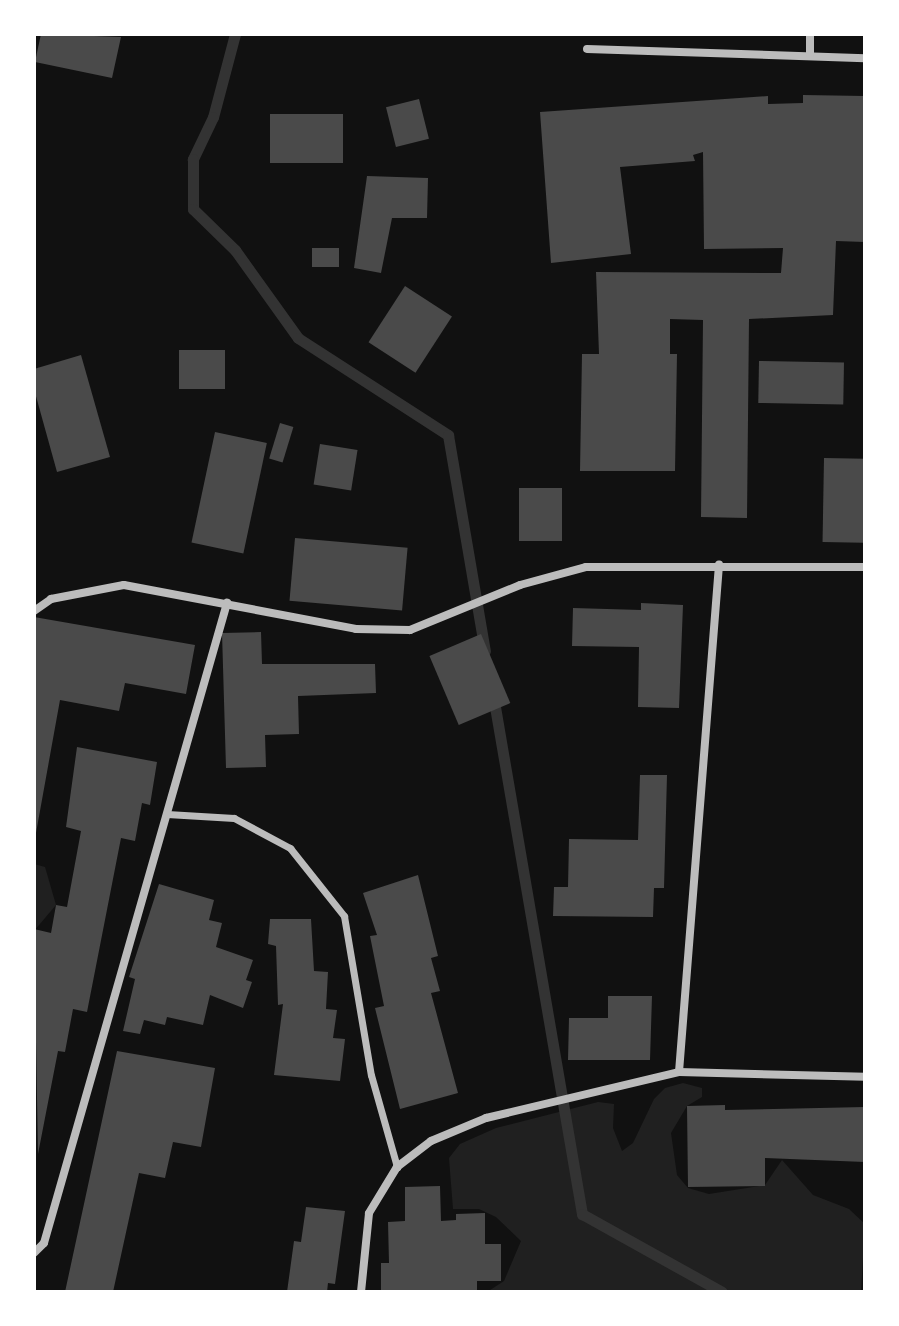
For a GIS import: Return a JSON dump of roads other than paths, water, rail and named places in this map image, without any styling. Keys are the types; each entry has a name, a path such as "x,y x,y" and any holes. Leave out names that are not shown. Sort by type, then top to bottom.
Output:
{"street":[{"path":"810,34 810,55"},
{"path":"587,49 865,58"},
{"path":"679,1072 719,565"},
{"path":"34,611 51,599 124,585 356,629 410,630 520,585 586,567 865,567"},
{"path":"34,1253 44,1243 227,603"},
{"path":"167,814 234,818 290,848 344,916 371,1075 397,1167"},
{"path":"361,1292 369,1213 397,1167 431,1141 486,1118 679,1072 865,1077"}],"waterway":[{"path":"235,34 213,117 193,159 193,209 235,250 298,338 448,435 485,651"},
{"path":"493,695 582,1214 722,1292"}]}
